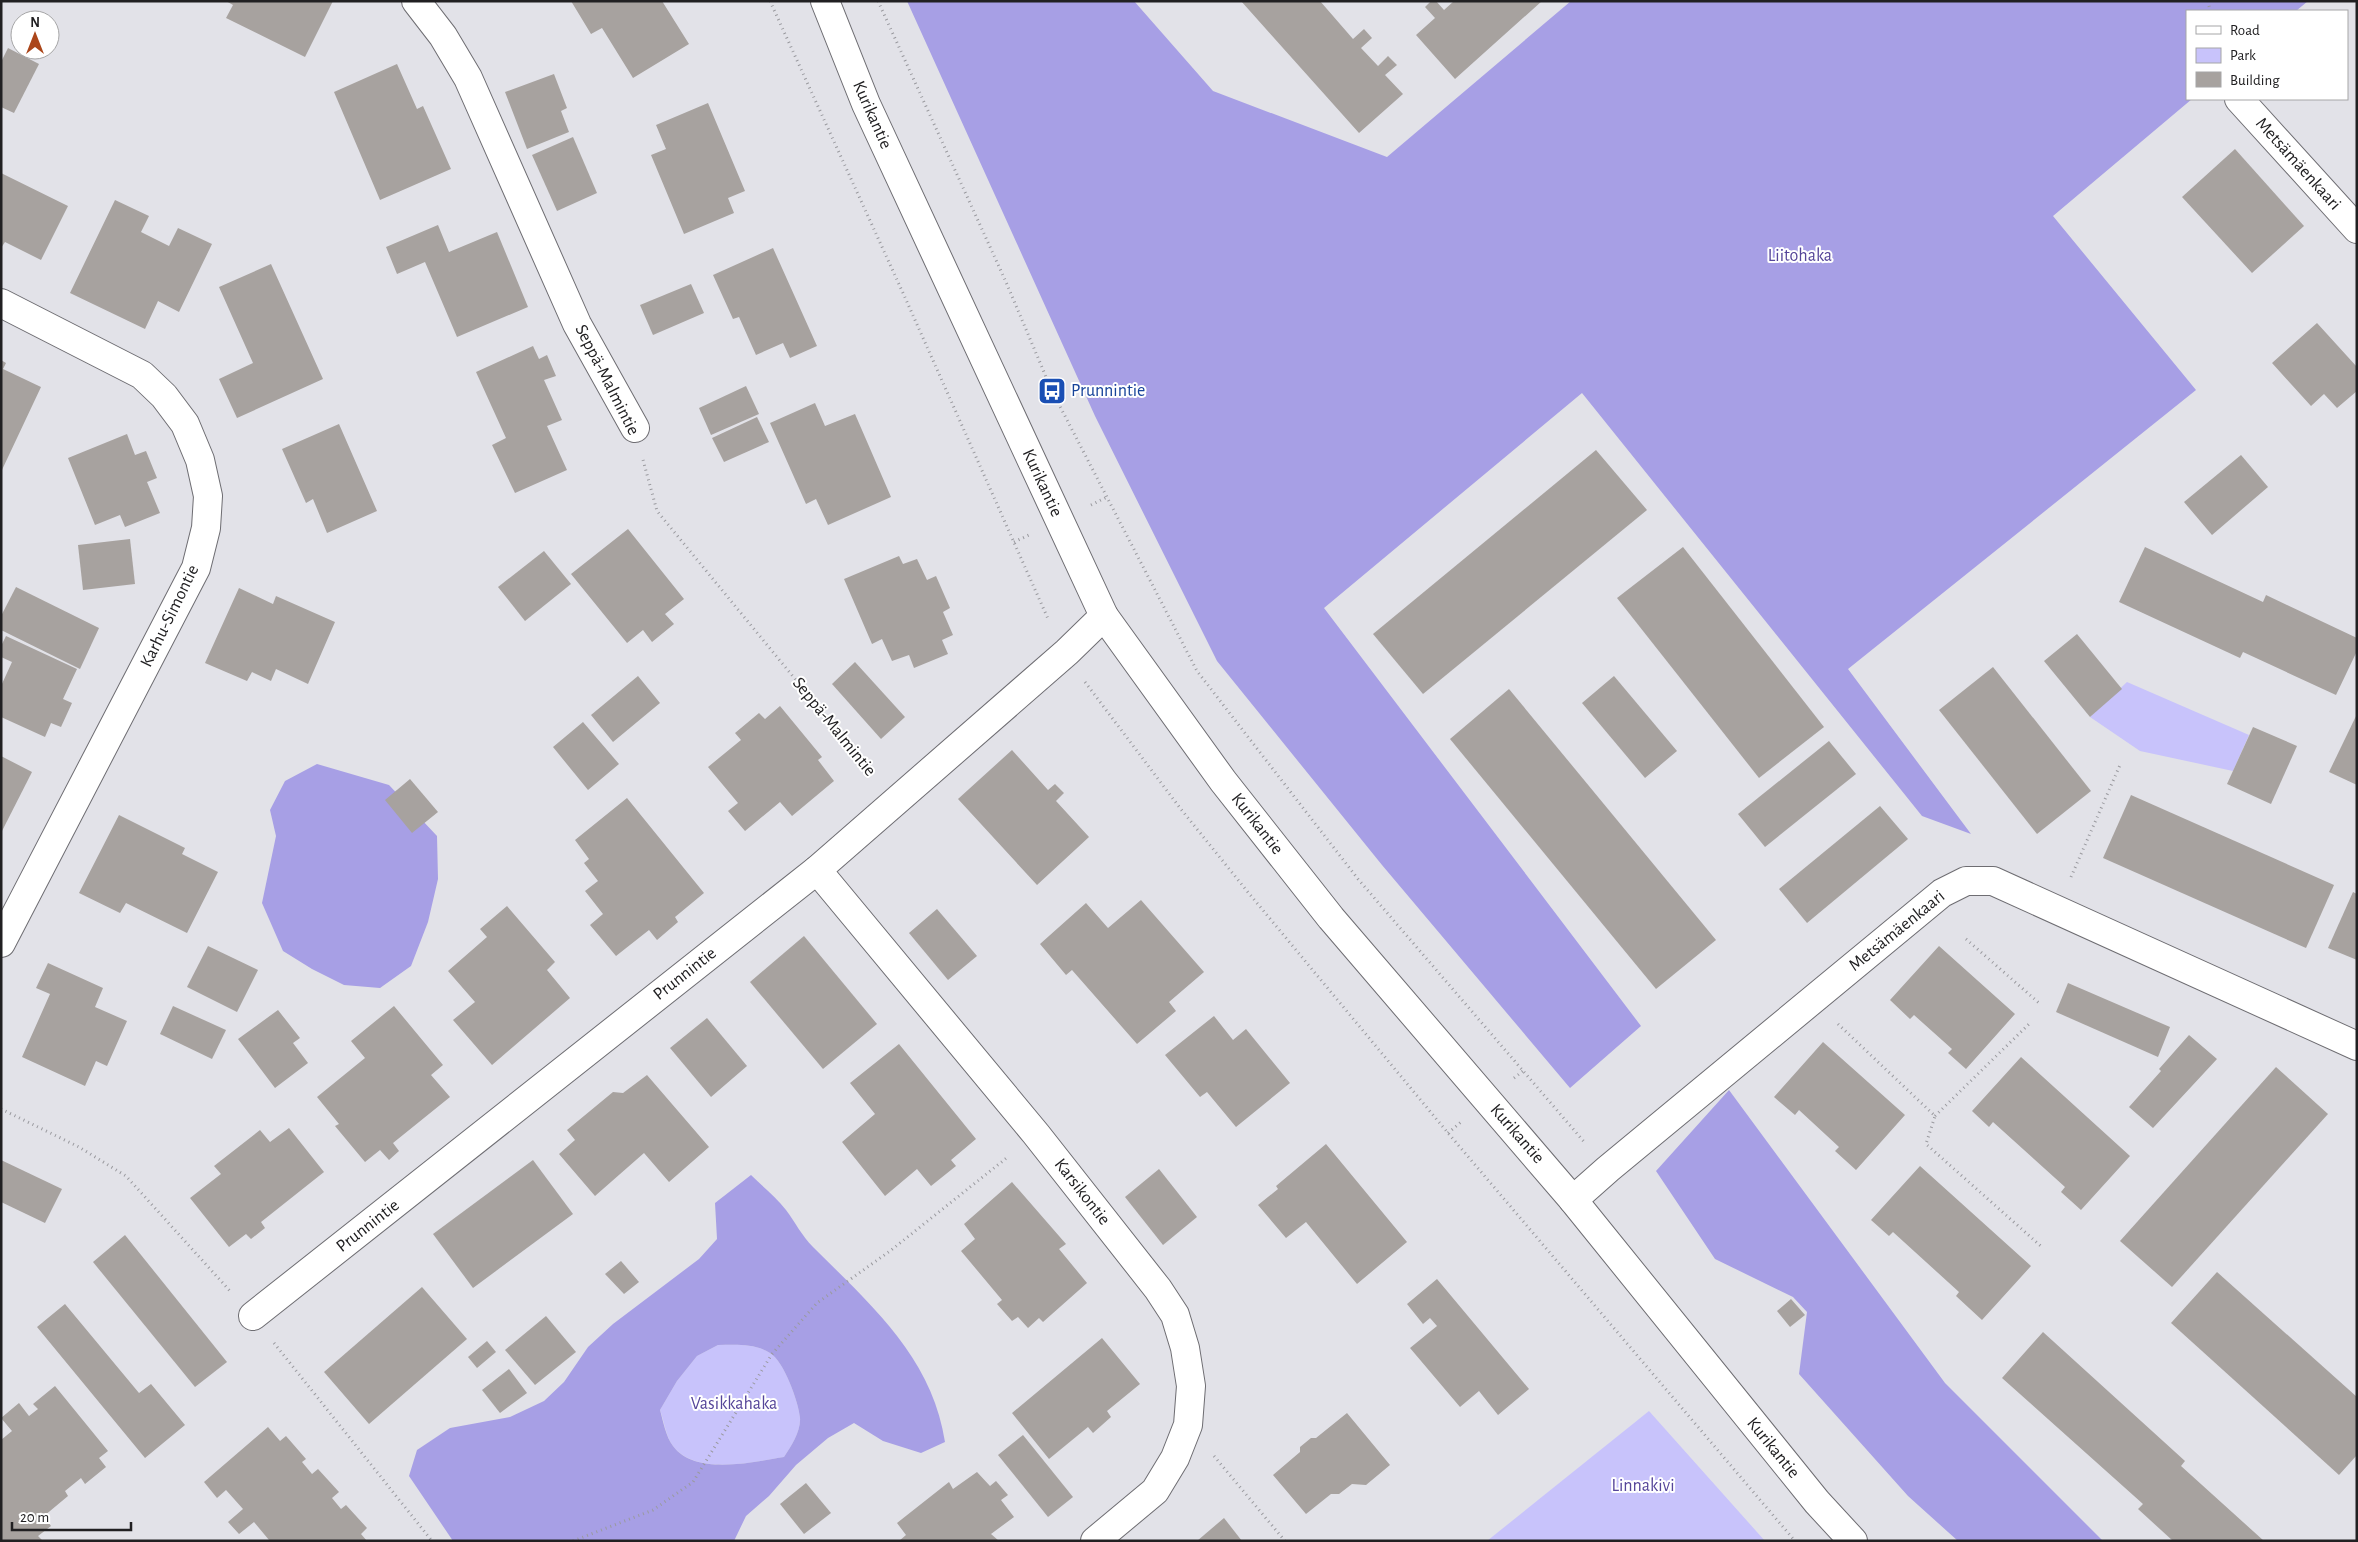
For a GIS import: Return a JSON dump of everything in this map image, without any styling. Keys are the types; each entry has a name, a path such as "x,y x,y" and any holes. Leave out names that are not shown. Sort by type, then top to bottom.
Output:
{"street":[{"name":"Seppä-Malmintie","path":"416,1 443,36 468,78 577,324 635,428"},
{"name":"Kurikantie","path":"825,1 866,104 1104,616 1223,781 1331,918 1573,1200 1817,1502 1853,1541"},
{"name":"Metsämäenkaari","path":"2240,100 2357,229"},
{"name":"Karhu-Simontie","path":"1,303 142,375 164,396 185,424 200,460 208,496 206,528 196,568 1,943"},
{"name":"Prunnintie","path":"253,1316 817,870 1067,652 1104,616"},
{"name":"Karsikontie","path":"817,870 1036,1134 1158,1289 1175,1315 1185,1348 1191,1386 1188,1425 1175,1458 1155,1491 1096,1541"},
{"name":"Metsämäenkaari","path":"1573,1200 1942,893 1966,881 1993,881 2357,1046"}],"path":[{"path":"878,1 998,264 1052,391 1198,671 1358,879 1608,1169"},
{"name":"Seppä-Malmintie","path":"635,428 658,511 895,801"},
{"path":"2056,910 2120,765"},
{"path":"1966,939 2039,1003"},
{"path":"1812,1000 1935,1116"},
{"path":"2029,1024 1935,1116 1926,1144 2043,1248"},
{"path":"573,1541 653,1510 693,1482 772,1354 817,1303 890,1251 1036,1134"},
{"path":"1188,1425 1285,1541"}],"green space":[{"name":"Liitohaka","path":"907,1 1134,1 1213,91 1387,157 1571,1 2308,1 2297,10 2186,10 2186,100 2191,100 2053,216 2196,390 1848,669 1971,834 1922,816 1582,393 1324,608 1641,1026 1570,1088 1382,865 1217,661 1095,416"},
{"path":"2127,682 2249,735 2233,771 2140,751 2090,717"},
{"path":"317,764 389,785 437,836 438,879 428,922 411,966 380,988 344,985 312,969 283,951 262,903 276,836 270,810 285,781"},
{"path":"1729,1090 1945,1383 2103,1541 1958,1541 1908,1496 1799,1374 1807,1312 1793,1297 1715,1259 1656,1171"},
{"path":"751,1175 778,1201 809,1243 877,1312 913,1358 927,1384 938,1412 945,1442 921,1453 883,1441 854,1423 828,1438 796,1465 769,1496 746,1516 734,1541 453,1541 409,1476 417,1450 450,1428 510,1417 544,1401 564,1382 588,1347 613,1324 699,1259 717,1239 715,1203","holes":["718,1345 745,1345 758,1348 770,1353 780,1364 794,1393 800,1418 797,1433 784,1457 741,1464 710,1464 695,1461 683,1455 673,1446 665,1429 660,1410 677,1381 697,1356"]},
{"name":"Vasikkahaka","path":"718,1345 745,1345 758,1348 770,1353 780,1364 794,1393 800,1418 797,1433 784,1457 741,1464 710,1464 696,1461 683,1455 673,1446 667,1434 660,1410 677,1381 697,1356"},
{"name":"Linnakivi","path":"1649,1411 1765,1541 1487,1541"}],"building":[{"path":"226,1 333,1 305,57 226,18 233,5"},
{"path":"571,1 662,1 689,44 633,78 602,28 591,34"},
{"path":"1241,1 1320,1 1353,39 1364,29 1372,38 1361,48 1378,66 1388,56 1397,65 1385,75 1403,94 1359,133"},
{"path":"1431,1 1436,1 1444,10 1454,1 1542,1 1455,79 1416,35 1435,18 1425,7"},
{"path":"8,48 10,49 10,60 31,60 39,64 14,113 1,107 1,62"},
{"path":"397,64 417,109 423,106 451,169 380,200 334,92"},
{"path":"554,74 567,108 561,111 569,132 527,149 505,92"},
{"path":"708,103 745,191 728,198 734,213 684,234 651,155 666,149 656,125"},
{"path":"573,137 597,193 557,211 532,155"},
{"path":"2235,149 2304,226 2252,273 2182,197"},
{"path":"1,173 68,206 41,260 5,242 1,248"},
{"path":"115,200 149,216 141,232 169,246 178,228 212,244 179,312 158,301 145,329 70,293"},
{"path":"438,225 449,252 497,232 528,307 457,337 425,262 397,274 386,247"},
{"path":"773,248 817,346 790,358 783,343 756,355 739,317 733,319 713,275"},
{"path":"271,264 323,379 237,418 219,379 253,363 219,287"},
{"path":"691,284 704,313 653,335 640,305"},
{"path":"2317,323 2357,367 2357,391 2337,408 2324,394 2311,406 2272,363"},
{"path":"533,346 539,359 547,355 556,376 544,380 562,420 547,426 567,470 515,493 492,445 506,438 476,372"},
{"path":"1,360 6,363 3,369 41,387 1,472"},
{"path":"746,386 759,414 711,435 699,408"},
{"path":"815,403 825,426 855,414 891,497 828,525 816,499 806,504 770,423"},
{"path":"757,417 769,442 724,462 712,438"},
{"path":"339,424 377,511 327,533 313,499 306,503 282,449"},
{"path":"127,434 135,455 146,451 157,478 147,482 160,513 125,527 120,515 95,525 68,458"},
{"path":"1596,450 1647,510 1423,694 1373,634"},
{"path":"2241,455 2268,487 2212,535 2184,502"},
{"path":"628,529 684,599 665,614 674,624 652,642 643,630 627,643 571,574"},
{"path":"130,539 135,584 83,590 78,545"},
{"path":"1683,547 1824,727 1759,778 1617,598"},
{"path":"2145,547 2263,602 2266,595 2357,638 2357,651 2336,695 2243,652 2240,658 2119,602"},
{"path":"544,551 571,584 525,621 498,587"},
{"path":"899,556 903,564 917,559 927,580 936,576 950,608 943,612 953,635 942,640 948,654 914,668 909,655 892,661 882,639 872,644 844,579"},
{"path":"16,587 99,628 80,669 1,630 1,616"},
{"path":"239,588 273,604 276,596 335,622 308,684 276,669 271,681 252,672 247,681 205,663"},
{"path":"2077,634 2122,689 2090,717 2044,661"},
{"path":"6,636 77,669 63,699 72,703 61,727 51,723 45,737 1,717 1,686 12,662 1,657 1,646"},
{"path":"855,662 905,717 881,739 832,684"},
{"path":"1993,667 2091,791 2037,834 1939,710"},
{"path":"638,676 660,703 613,742 591,715"},
{"path":"1614,676 1677,751 1645,778 1582,703"},
{"path":"1509,689 1716,940 1656,989 1450,739"},
{"path":"780,706 822,757 818,760 834,781 792,816 780,802 745,831 728,811 738,803 708,767 741,740 735,733 759,713 765,719"},
{"path":"2357,714 2357,785 2329,772"},
{"path":"583,722 619,764 588,790 553,747"},
{"path":"2253,727 2297,746 2271,804 2227,784"},
{"path":"1829,741 1856,774 1765,847 1738,814"},
{"path":"1012,750 1048,790 1055,784 1064,793 1056,801 1089,837 1037,885 958,799"},
{"path":"1,756 32,772 1,833"},
{"path":"410,779 438,812 412,833 385,800"},
{"path":"2131,795 2334,885 2306,948 2103,858"},
{"path":"627,798 704,893 675,917 678,922 657,940 649,930 616,956 590,925 603,914 585,891 598,881 584,863 589,859 575,840"},
{"path":"1880,806 1908,839 1807,923 1779,889"},
{"path":"119,815 185,848 182,854 218,872 187,933 126,903 120,913 79,893"},
{"path":"2353,892 2357,894 2357,960 2328,948"},
{"path":"1141,900 1204,972 1169,1002 1176,1011 1137,1044 1072,970 1066,975 1040,944 1086,903 1108,928"},
{"path":"507,906 555,962 547,970 570,998 492,1065 453,1020 475,1002 448,971 487,937 480,929"},
{"path":"937,909 977,956 948,980 909,933"},
{"path":"804,936 877,1024 823,1069 750,982"},
{"path":"208,946 258,970 237,1012 187,987"},
{"path":"1939,946 2015,1014 1966,1069 1948,1053 1952,1049 1914,1015 1910,1019 1890,1000"},
{"path":"48,963 103,988 95,1007 127,1021 107,1066 96,1061 85,1086 22,1057 50,994 36,988"},
{"path":"2068,983 2170,1027 2158,1057 2056,1012"},
{"path":"173,1006 226,1030 212,1059 160,1034"},
{"path":"394,1006 443,1065 431,1075 450,1097 393,1143 399,1151 389,1160 380,1150 365,1162 335,1126 339,1124 317,1097 365,1058 351,1041"},
{"path":"278,1010 300,1038 293,1043 308,1063 275,1088 238,1039"},
{"path":"1214,1016 1233,1040 1246,1029 1290,1083 1236,1127 1207,1092 1200,1097 1165,1055"},
{"path":"707,1018 747,1066 711,1097 670,1048"},
{"path":"2189,1035 2217,1059 2153,1128 2129,1107 2161,1071 2159,1069"},
{"path":"1823,1042 1905,1115 1856,1170 1835,1151 1839,1147 1799,1110 1795,1115 1774,1097"},
{"path":"899,1044 976,1139 951,1160 956,1166 931,1186 917,1169 885,1196 842,1142 875,1114 850,1083"},
{"path":"2021,1057 2130,1156 2081,1210 2061,1192 2065,1187 1993,1122 1989,1127 1972,1111"},
{"path":"2276,1067 2328,1114 2172,1287 2120,1241"},
{"path":"647,1075 709,1147 669,1182 644,1153 595,1196 559,1154 575,1140 567,1130 613,1092 623,1093"},
{"path":"289,1128 324,1172 261,1222 265,1228 251,1239 246,1234 229,1247 190,1198 221,1174 214,1166 260,1130 270,1142"},
{"path":"1326,1144 1407,1242 1357,1284 1306,1222 1286,1238 1258,1205 1278,1189 1276,1186"},
{"path":"1,1160 62,1189 45,1223 1,1202"},
{"path":"533,1160 573,1214 473,1288 433,1234"},
{"path":"1920,1166 2031,1266 1982,1320 1956,1296 1959,1292 1893,1232 1889,1236 1871,1220"},
{"path":"1159,1169 1197,1217 1163,1245 1125,1197"},
{"path":"1012,1182 1066,1244 1059,1249 1087,1283 1043,1322 1039,1318 1028,1328 1018,1317 1012,1321 997,1304 1002,1300 961,1251 975,1239 964,1224"},
{"path":"125,1235 227,1362 195,1387 93,1262"},
{"path":"621,1261 639,1282 624,1294 605,1274"},
{"path":"2217,1272 2357,1397 2357,1455 2339,1475 2171,1323"},
{"path":"1437,1279 1529,1389 1498,1415 1479,1391 1460,1407 1410,1348 1437,1326 1430,1318 1423,1324 1407,1304"},
{"path":"422,1287 467,1339 369,1424 324,1372"},
{"path":"1791,1299 1805,1315 1790,1327 1777,1311"},
{"path":"65,1304 139,1393 151,1384 185,1425 145,1458 37,1327"},
{"path":"546,1316 576,1352 535,1385 505,1350"},
{"path":"2043,1332 2185,1461 2181,1466 2264,1541 2173,1541 2138,1509 2143,1504 2002,1378"},
{"path":"1102,1338 1140,1384 1107,1411 1111,1417 1093,1433 1088,1427 1049,1459 1012,1413"},
{"path":"487,1341 496,1352 477,1368 468,1357"},
{"path":"509,1369 527,1393 500,1413 482,1390"},
{"path":"55,1386 108,1451 99,1458 106,1467 85,1484 81,1478 65,1491 68,1496 44,1516 51,1526 38,1536 43,1541 1,1541 1,1440 12,1431 1,1418 19,1403 29,1416 38,1409 33,1404"},
{"path":"1347,1413 1390,1465 1366,1485 1352,1484 1339,1494 1331,1494 1306,1514 1273,1475 1300,1452 1300,1447 1311,1438 1316,1438"},
{"path":"268,1427 280,1441 286,1436 306,1459 302,1462 312,1474 318,1469 339,1492 332,1498 341,1509 346,1505 367,1528 361,1534 367,1541 268,1541 254,1522 239,1534 228,1522 243,1509 226,1490 217,1498 204,1482"},
{"path":"1023,1435 1073,1497 1048,1517 998,1455"},
{"path":"977,1472 990,1486 996,1481 1008,1495 1001,1500 1014,1517 991,1534 999,1541 899,1541 906,1535 897,1523 949,1482 953,1489"},
{"path":"806,1483 831,1513 804,1534 780,1504"},
{"path":"1224,1518 1242,1541 1197,1541"}],"place":[{"name":"Prunnintie","path":"1052,391"}]}
